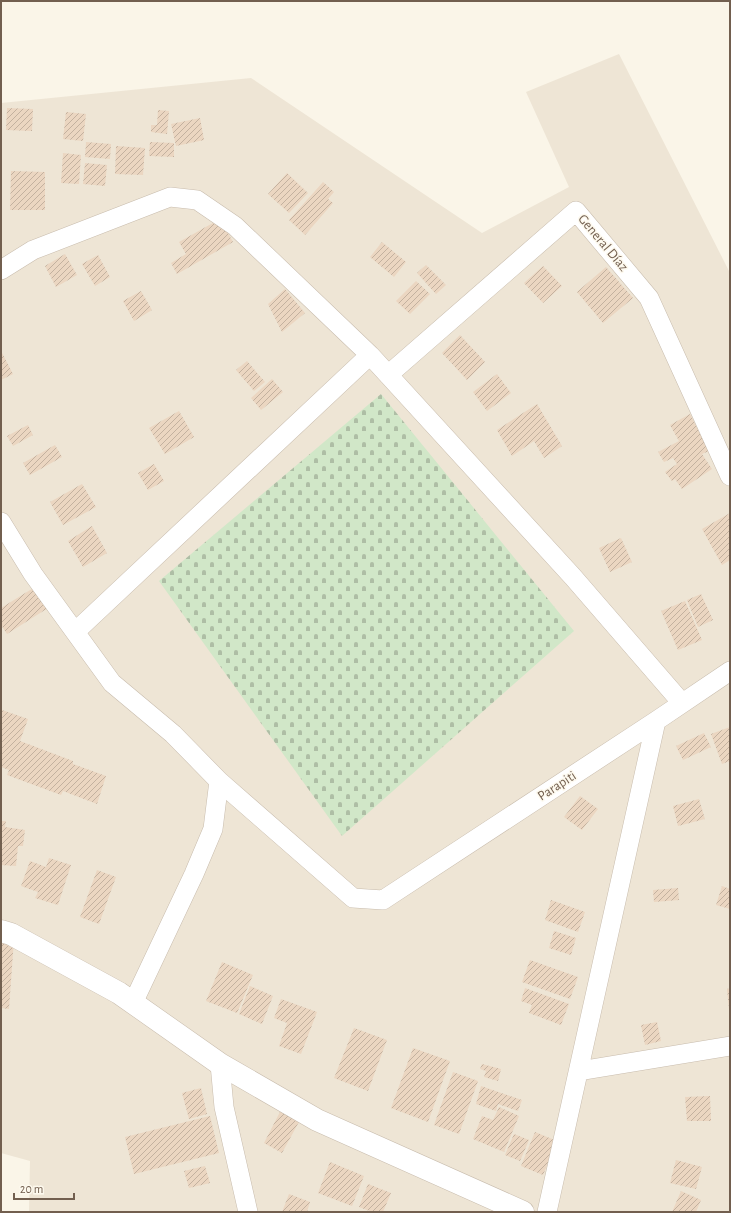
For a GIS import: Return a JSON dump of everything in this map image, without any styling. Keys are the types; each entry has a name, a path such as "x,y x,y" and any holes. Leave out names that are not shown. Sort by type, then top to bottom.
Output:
{"street":[{"path":"1,270 33,250 170,198 197,200 235,226 370,355 573,577 682,703"},
{"name":"General Díaz","path":"388,375 576,211 649,298 730,476"},
{"path":"75,632 370,355"},
{"path":"1,522 33,574 112,683 173,734 219,781 213,829 194,874 133,1003"},
{"name":"Parapiti","path":"219,781 353,898 383,900 730,671"},
{"path":"547,1212 656,721"},
{"path":"1,931 24,941 119,993 220,1064 317,1120 523,1212"},
{"path":"579,1071 730,1046"},
{"path":"220,1064 224,1107 248,1212"}],"shaded area":[{"path":"619,54 730,273 730,1212 29,1212 30,1161 1,1153 1,103 251,78 482,233 569,187 526,92"}],"green space":[{"path":"381,394 574,631 342,836 159,581"}],"building":[{"path":"7,108 33,109 32,131 6,130"},
{"path":"158,110 169,111 167,134 151,132 151,125 157,125"},
{"path":"66,112 86,114 83,141 63,139"},
{"path":"200,118 204,140 176,146 171,124"},
{"path":"86,142 111,144 110,159 85,157"},
{"path":"150,142 174,143 174,157 149,156"},
{"path":"116,146 145,148 143,175 115,174"},
{"path":"63,153 81,155 79,184 61,183"},
{"path":"85,163 107,165 105,186 83,184"},
{"path":"11,171 45,172 45,210 10,210"},
{"path":"287,173 308,193 289,213 268,194"},
{"path":"323,182 334,192 328,199 333,203 305,235 289,220"},
{"path":"220,219 233,242 177,274 171,263 186,254 179,242"},
{"path":"382,242 406,262 394,277 370,257"},
{"path":"65,254 77,275 56,287 45,266"},
{"path":"98,255 110,277 95,286 82,264"},
{"path":"426,265 446,285 436,294 417,273"},
{"path":"543,266 562,286 543,303 524,283"},
{"path":"606,267 633,298 603,323 577,292"},
{"path":"416,281 430,294 410,314 396,301"},
{"path":"285,289 305,313 282,332 268,304"},
{"path":"141,291 152,310 134,321 123,301"},
{"path":"460,335 485,362 467,380 442,353"},
{"path":"1,351 13,374 1,380"},
{"path":"247,361 265,382 254,391 236,370"},
{"path":"497,374 511,393 487,411 473,392"},
{"path":"272,379 283,392 261,410 251,398"},
{"path":"537,404 562,446 544,458 534,441 512,456 497,430"},
{"path":"179,411 194,437 165,454 149,428"},
{"path":"690,414 709,451 702,454 712,469 682,489 675,479 672,481 665,472 677,464 673,458 664,462 658,452 679,441 670,425"},
{"path":"28,425 33,435 13,446 7,436"},
{"path":"55,445 62,457 30,475 23,463"},
{"path":"154,464 164,481 148,490 138,473"},
{"path":"82,484 96,507 63,525 50,502"},
{"path":"730,513 730,560 722,565 702,529"},
{"path":"92,526 107,553 83,567 68,541"},
{"path":"621,538 632,562 610,572 599,548"},
{"path":"35,587 48,608 7,634 1,625 1,608"},
{"path":"701,594 713,620 698,627 687,600"},
{"path":"685,601 702,640 678,650 661,611"},
{"path":"2,710 28,719 20,741 73,761 73,764 106,776 97,804 63,791 61,795 7,775 9,770 1,767"},
{"path":"730,727 730,761 722,764 711,734"},
{"path":"704,733 711,747 683,760 676,746"},
{"path":"580,796 598,809 582,830 564,817"},
{"path":"699,799 705,819 678,826 673,806"},
{"path":"1,821 6,821 5,827 25,830 23,846 18,846 16,866 1,865"},
{"path":"49,858 71,865 58,905 35,898 38,892 21,886 30,861 46,867"},
{"path":"97,870 116,877 99,924 80,917"},
{"path":"722,886 730,889 730,909 716,905"},
{"path":"678,888 679,900 654,902 653,890"},
{"path":"551,900 585,912 578,932 545,920"},
{"path":"554,931 576,938 571,955 549,948"},
{"path":"1,938 14,939 9,1009 1,1008"},
{"path":"530,960 578,977 570,999 522,982"},
{"path":"222,962 253,975 237,1013 206,1001"},
{"path":"250,986 273,996 262,1024 239,1014"},
{"path":"525,988 569,1004 561,1025 529,1013 532,1005 521,1001"},
{"path":"730,988 730,1009 729,1009 727,989"},
{"path":"281,999 317,1012 301,1054 279,1046 287,1023 274,1018"},
{"path":"657,1022 661,1041 645,1045 641,1025"},
{"path":"354,1028 387,1040 368,1091 334,1078"},
{"path":"413,1048 450,1061 428,1122 391,1108"},
{"path":"482,1064 501,1069 498,1081 484,1077 486,1071 480,1069"},
{"path":"453,1072 478,1081 459,1134 434,1125"},
{"path":"481,1086 522,1100 518,1111 498,1104 496,1111 476,1104"},
{"path":"201,1088 207,1114 189,1119 182,1093"},
{"path":"710,1096 711,1121 687,1121 685,1097"},
{"path":"499,1107 519,1116 504,1152 473,1139 482,1116 493,1120"},
{"path":"281,1110 300,1120 282,1153 264,1143"},
{"path":"210,1116 219,1153 134,1174 125,1137"},
{"path":"535,1132 557,1141 543,1175 521,1166"},
{"path":"514,1134 529,1140 520,1161 505,1155"},
{"path":"676,1160 702,1167 696,1189 670,1183"},
{"path":"330,1162 364,1176 352,1206 318,1193"},
{"path":"205,1166 210,1183 189,1188 184,1171"},
{"path":"368,1184 391,1193 383,1212 372,1212 359,1207"},
{"path":"681,1191 701,1200 696,1212 672,1212"},
{"path":"289,1194 310,1202 307,1212 282,1212"}]}
